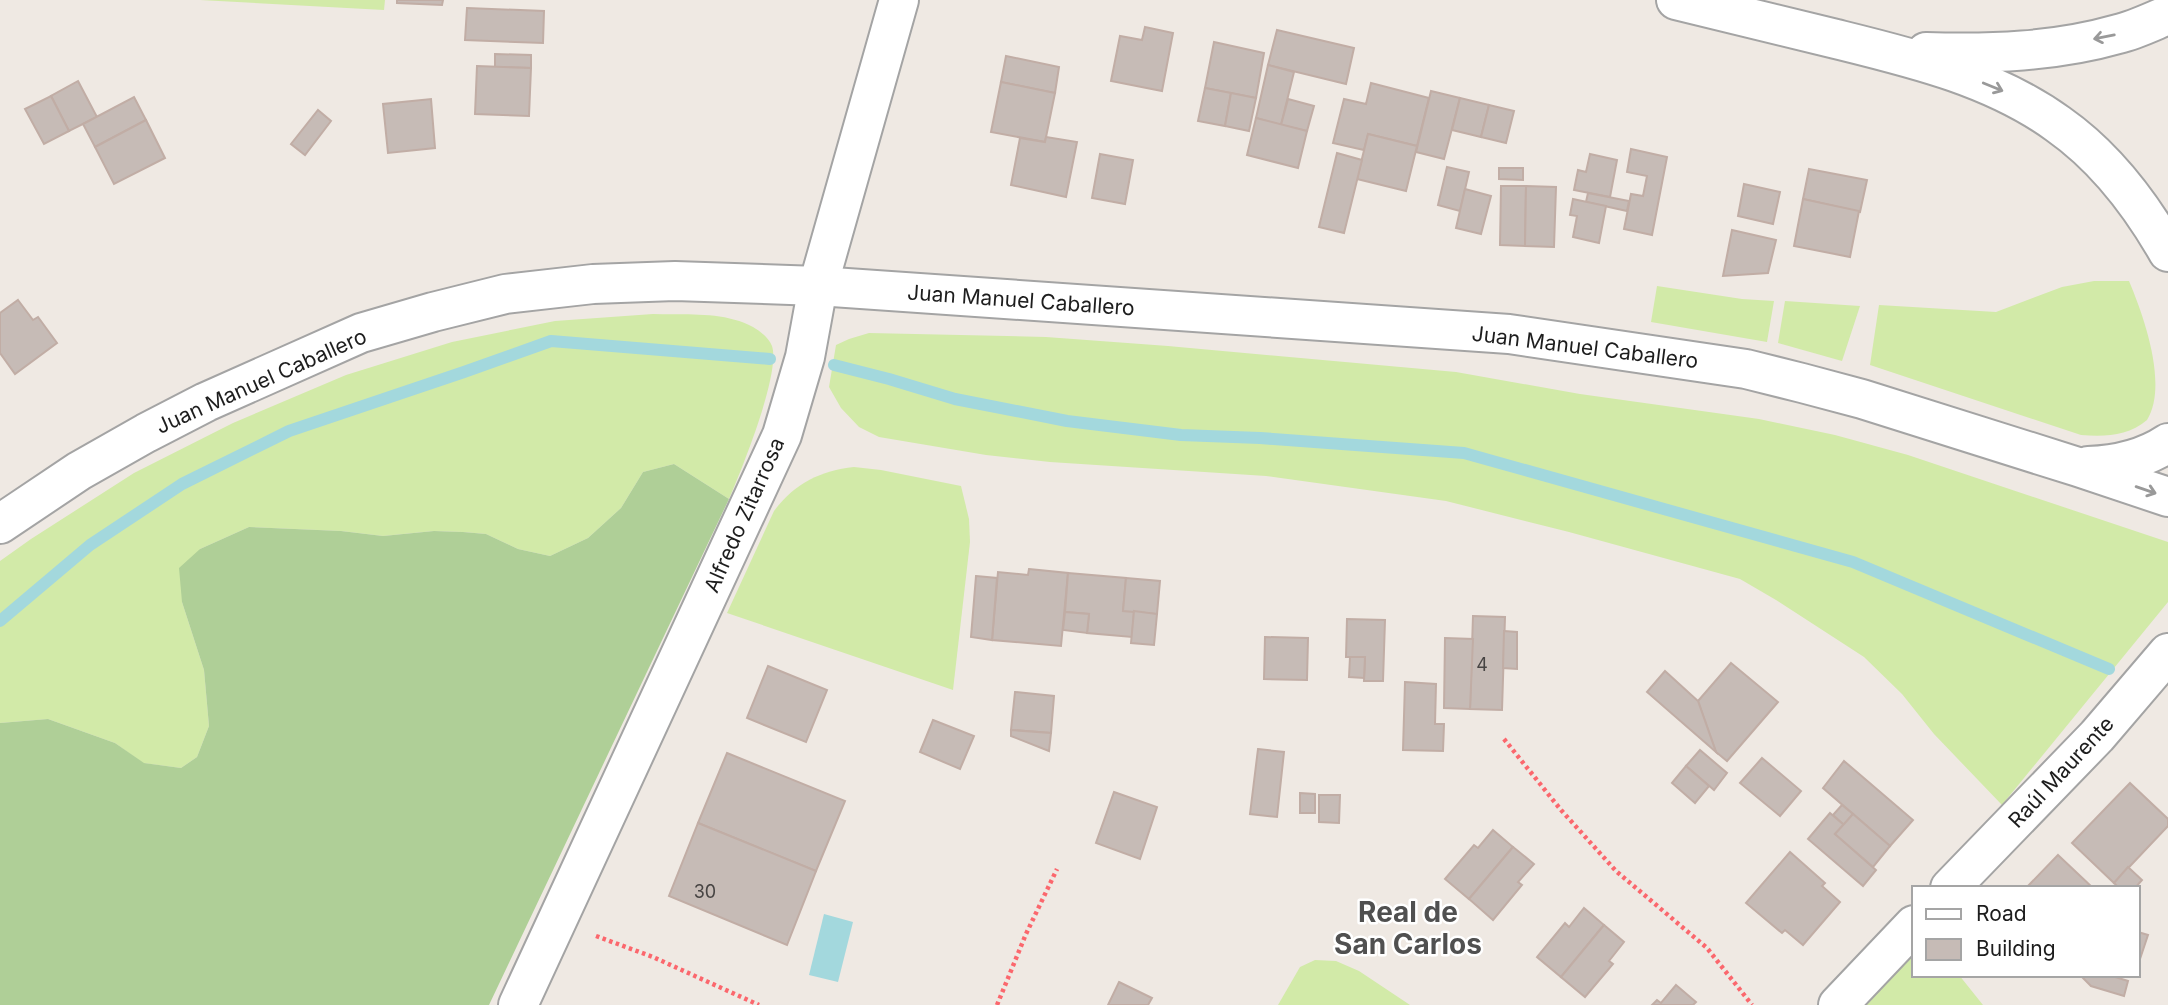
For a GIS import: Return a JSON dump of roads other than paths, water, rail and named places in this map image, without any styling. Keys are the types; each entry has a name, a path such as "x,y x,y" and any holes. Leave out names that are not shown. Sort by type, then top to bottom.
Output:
{"street":[{"name":"Alfredo Zitarrosa","path":"517,1005 782,435 805,357 818,286 899,0"},
{"path":"1676,0 1882,50 2001,89 2059,124 2109,168 2150,220 2168,252"},
{"path":"1882,50 1964,53 2042,50 2118,34 2168,15"},
{"name":"Juan Manuel Caballero","path":"0,524 79,471 146,433 205,402 361,333 505,294 593,284 675,281 818,286 1509,334 1746,369 1862,398 2168,497"},
{"name":"Juan Manuel Caballero","path":"2078,467 2111,465 2137,458 2168,443"},
{"name":"Raúl Maurente","path":"1952,886 2097,736 2168,653"},
{"path":"1838,1005 1912,927"}],"water":[{"path":"824,914 853,922 838,982 809,975"}],"waterway":[{"path":"0,621 90,545 182,484 289,431 551,341 770,359"},
{"path":"834,365 955,399 1067,421 1181,435 1464,453 1853,562 2109,669"}],"district":[{"name":"Real de San Carlos","path":"1408,928"}]}
